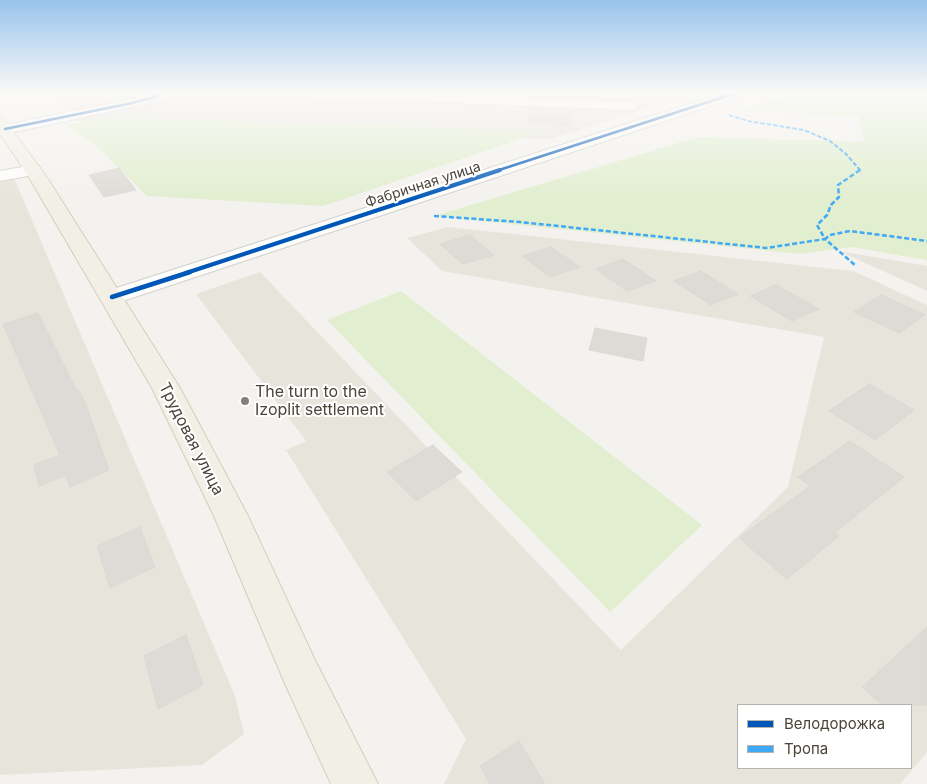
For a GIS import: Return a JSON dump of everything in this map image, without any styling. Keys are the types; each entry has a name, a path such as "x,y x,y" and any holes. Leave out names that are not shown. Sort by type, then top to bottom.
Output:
{"main road":[{"name":"Трудовая улица","path":"4,129 33,170 166,388 231,516 346,780"}],"street":[{"name":"Фабричная улица","path":"112,297 627,129"},
{"path":"0,176 33,170"}],"shaded area":[{"path":"275,129 582,129 549,139"},
{"path":"14,178 235,696 244,734 202,765 0,775 0,181"},
{"path":"448,227 853,271 927,305 927,752 900,784 444,784 466,739 286,450 306,441 196,294 260,272 621,650 788,487 824,337 442,271 407,238"},
{"path":"839,251 927,266 927,291"}],"green space":[{"path":"72,129 468,129 544,131 323,206 147,196 101,150"},
{"path":"861,129 927,129 927,260 851,247 800,254 434,216 698,137 864,142"},
{"path":"401,291 702,525 610,612 327,320"}],"building":[{"path":"119,168 136,190 104,197 89,175"},
{"path":"470,235 494,255 463,264 440,244"},
{"path":"551,247 580,267 550,277 522,256"},
{"path":"623,259 656,281 627,291 596,269"},
{"path":"701,271 738,294 711,305 674,281"},
{"path":"776,285 819,309 792,321 750,296"},
{"path":"881,295 925,315 899,333 854,312"},
{"path":"38,313 77,391 79,391 86,405 109,470 70,487 66,475 39,486 34,465 60,455 3,324"},
{"path":"595,328 647,338 643,361 589,350"},
{"path":"869,384 914,410 875,440 829,411"},
{"path":"850,441 904,477 835,532 839,536 787,579 739,538 810,486 798,477"},
{"path":"433,445 462,472 416,501 387,472"},
{"path":"140,527 155,567 110,588 97,546"},
{"path":"927,627 927,705 881,704 862,687"},
{"path":"186,635 203,685 158,709 144,656"},
{"path":"519,741 545,784 490,784 480,766"}],"marked path":[{"path":"795,129 804,130 830,141 846,154 860,170 838,185 839,197 831,205 827,215 817,225 825,239 830,235 850,231 927,241"},
{"path":"434,216 520,222 766,248 825,239 856,266"}],"cycle path":[{"path":"112,297 627,129"}],"place":[{"name":"The turn to the Izoplit settlement","path":"245,401"}]}
